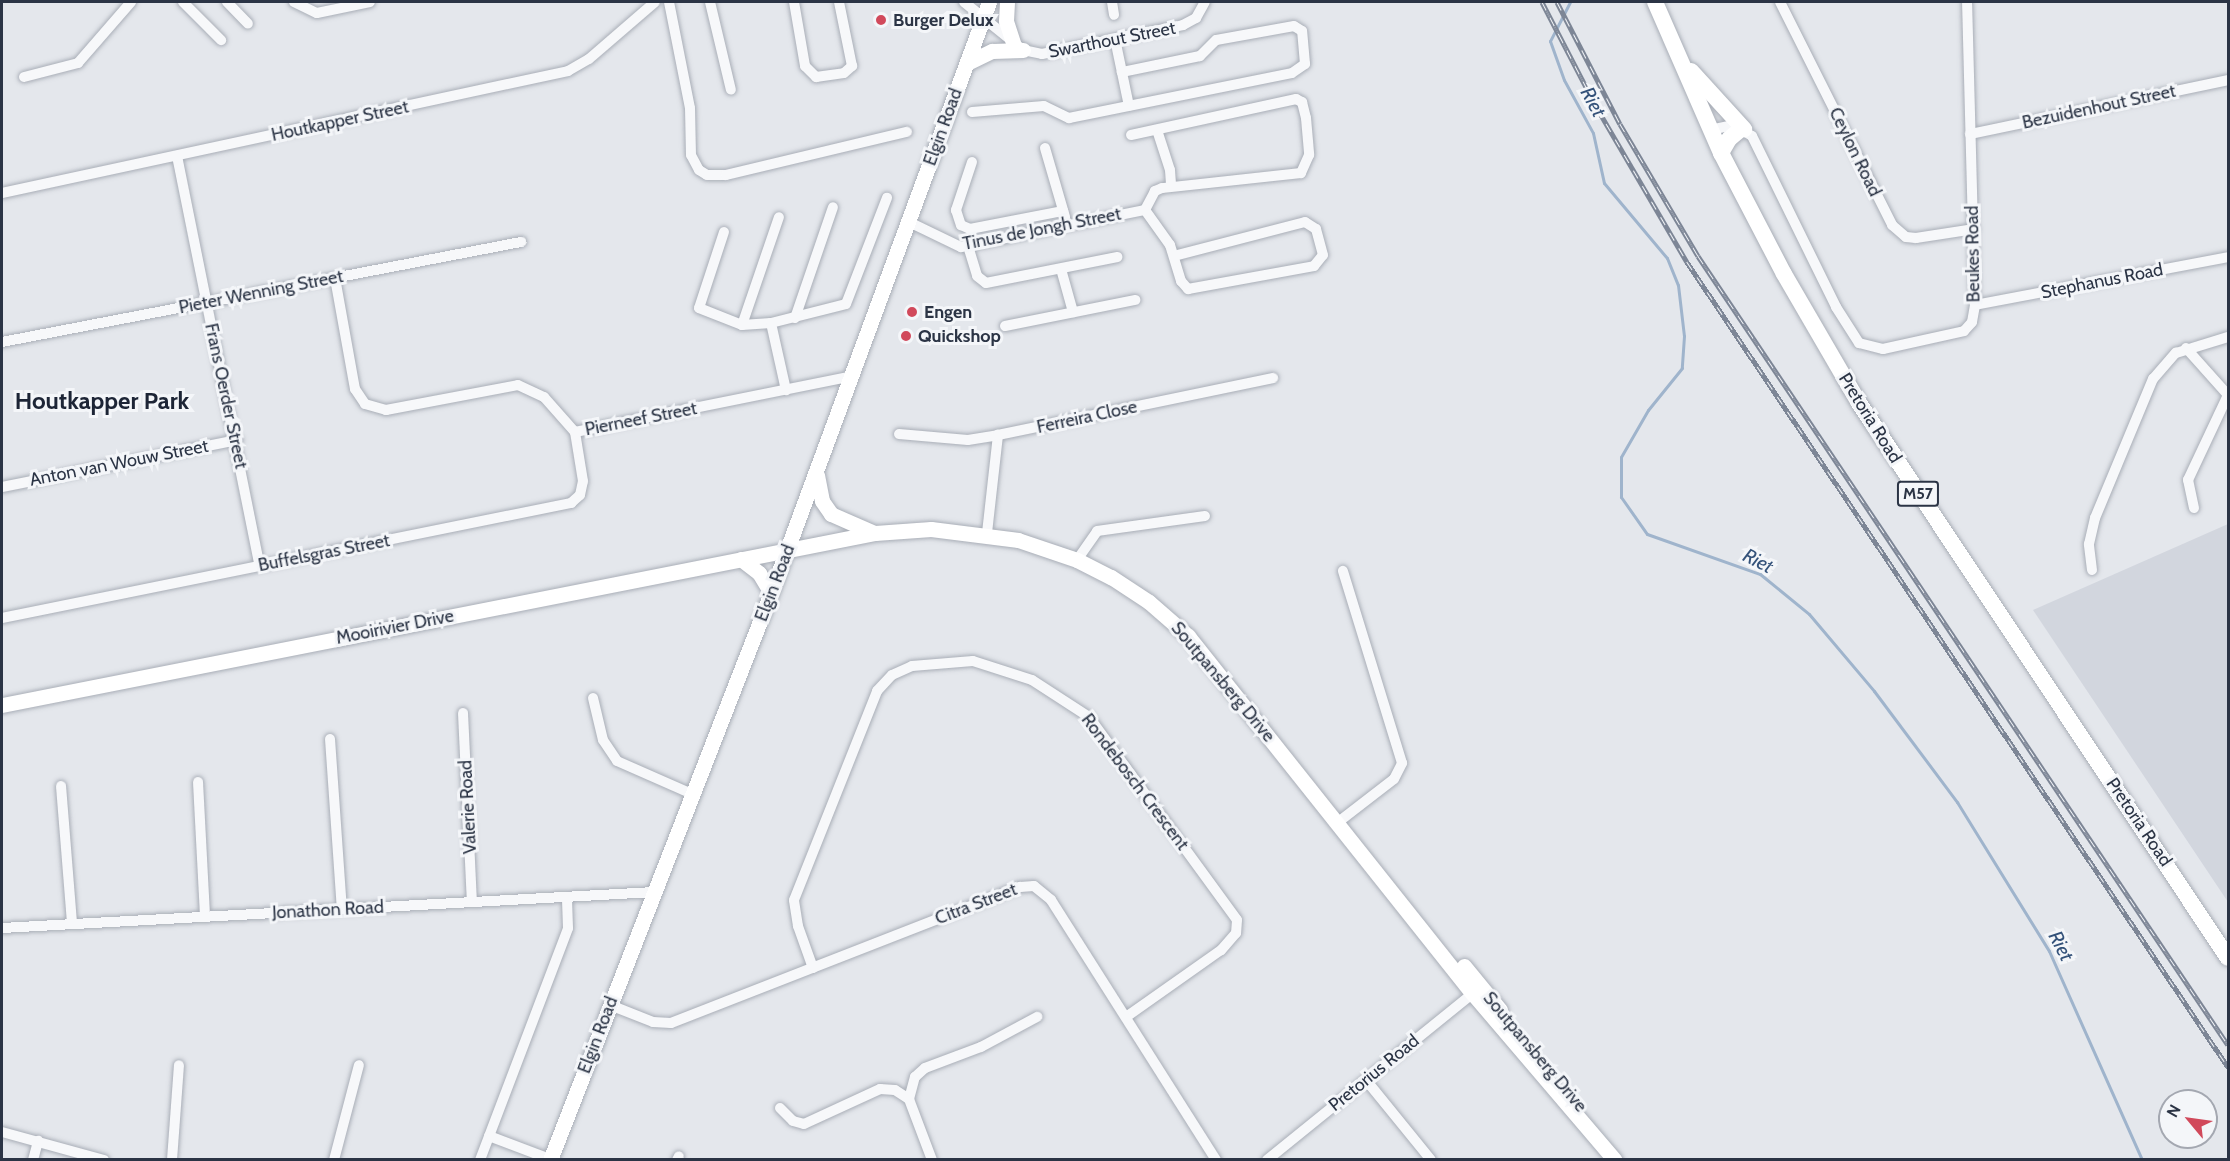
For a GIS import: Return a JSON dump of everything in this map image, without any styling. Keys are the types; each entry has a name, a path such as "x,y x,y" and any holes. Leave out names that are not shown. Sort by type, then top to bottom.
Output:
{"main road":[{"name":"Pretoria Road","path":"1654,2 1721,153 1784,274 1860,403 2229,958"},
{"path":"1679,57 1743,129 1729,139 1721,153"}],"street":[{"path":"24,77 78,63 131,2"},
{"path":"183,2 221,40"},
{"path":"227,2 248,24"},
{"path":"294,2 317,13 370,2"},
{"name":"Houtkapper Street","path":"2,194 568,72 589,59 655,2"},
{"path":"669,2 690,108 691,155 699,170 707,175 726,175 907,132"},
{"path":"711,2 731,90"},
{"path":"794,2 805,66 816,77 844,73 852,66 839,2"},
{"path":"964,2 982,19 1018,46"},
{"name":"Elgin Road","path":"550,1160 788,549 989,2"},
{"path":"1006,2 1006,21 1018,46"},
{"path":"1112,2 1114,15"},
{"name":"Swarthout Street","path":"1018,46 1049,54 1190,23 1205,2"},
{"name":"Ceylon Road","path":"1780,2 1892,225 1906,237 1916,238 1974,229"},
{"name":"Beukes Road","path":"1743,129 1760,150 1836,307 1859,343 1882,349 1964,331 1972,322 1974,305 1967,2"},
{"path":"972,112 1044,106 1069,118 1298,72 1306,60 1302,31 1294,26 1216,40 1200,56 1122,72"},
{"path":"1115,39 1129,106"},
{"path":"967,63 992,51 1018,46"},
{"name":"Bezuidenhout Street","path":"1970,134 2229,80"},
{"path":"1131,135 1294,99 1303,105 1309,151 1301,173 1171,186 1155,191 1145,210 1163,232 1174,256 1183,286 1191,289 1314,266 1323,255 1316,229 1305,222 1174,256"},
{"path":"1710,130 1729,125 1743,129"},
{"path":"1157,130 1170,170 1171,186"},
{"path":"1045,147 1067,226"},
{"name":"Frans Oerder Street","path":"177,156 205,302 237,440 260,566"},
{"path":"972,162 956,210 961,225 970,229 1063,211"},
{"path":"724,232 698,305 704,312 742,325 771,323 795,318 840,308 849,301 887,198"},
{"path":"795,318 833,207"},
{"name":"Tinus de Jongh Street","path":"909,222 953,245 968,246 1145,210"},
{"path":"742,325 779,217"},
{"name":"Pieter Wenning Street","path":"2,342 521,242"},
{"path":"968,246 977,276 986,283 1117,257"},
{"name":"Stephanus Road","path":"1974,305 2229,256"},
{"path":"1061,269 1073,312"},
{"name":"Pierneef Street","path":"335,278 355,389 365,404 386,410 518,385 544,397 575,432 852,376"},
{"path":"1005,326 1135,300"},
{"path":"771,323 786,390"},
{"path":"2092,570 2089,553 2091,531 2136,412 2163,364 2186,348 2229,337"},
{"path":"2186,348 2228,395 2190,476 2194,508"},
{"name":"Ferreira Close","path":"899,435 968,440 1273,378"},
{"name":"Buffelsgras Street","path":"2,618 571,503 580,495 584,481 575,432"},
{"path":"987,533 998,435"},
{"name":"Anton van Wouw Street","path":"2,487 237,440"},
{"path":"817,472 822,501 831,514 875,533"},
{"path":"1077,560 1097,531 1205,516"},
{"name":"Soutpansberg Drive","path":"788,549 875,533 931,529 987,533 1077,560 1132,590 1188,636 1615,1160"},
{"name":"Mooirivier Drive","path":"2,705 788,549"},
{"path":"741,559 759,573 771,593"},
{"path":"1339,822 1394,779 1402,763 1343,571"},
{"name":"Rondebosch Crescent","path":"813,968 798,926 794,900 877,691 891,675 912,666 973,661 1032,680 1076,706 1095,723 1237,920 1236,933 1221,950 1126,1017"},
{"path":"593,698 603,740 617,760 692,794"},
{"name":"Valerie Road","path":"463,713 472,902"},
{"path":"330,739 342,909"},
{"path":"198,783 205,917"},
{"path":"62,786 72,923"},
{"name":"Citra Street","path":"610,1005 653,1022 671,1023 1028,885 1045,893 1216,1160"},
{"name":"Jonathon Road","path":"2,928 654,892"},
{"path":"480,1160 568,928 567,897"},
{"name":"Soutpansberg Drive","path":"1477,990 1626,1160"},
{"name":"Pretorius Road","path":"1267,1160 1477,990"},
{"path":"932,1160 909,1099 911,1084 925,1068 981,1047 1037,1017"},
{"path":"172,1160 179,1065"},
{"path":"334,1160 359,1065"},
{"path":"1366,1080 1431,1160"},
{"path":"780,1108 793,1121 804,1124 880,1089 895,1090 909,1099"},
{"path":"2,1132 105,1160"},
{"path":"489,1136 550,1160"},
{"path":"33,1160 38,1141"}],"shaded area":[{"path":"2228,524 2228,902 2033,610"}],"waterway":[{"name":"Riet","path":"1570,2 1550,41 1564,80 1593,133 1604,183 1667,258 1678,285 1684,336 1682,368 1648,410 1621,457 1621,497 1647,534 1760,574 1809,614 1874,691 1957,802 2049,951 2142,1160"}],"railway":[{"path":"1542,2 1597,108 1687,262 2228,1067"},
{"path":"1557,2 1620,124 1698,256 2228,1045"}],"place":[{"name":"Burger Delux","path":"881,20"},
{"name":"Engen","path":"912,312"},
{"name":"Quickshop","path":"906,336"}],"district":[{"name":"Houtkapper Park","path":"102,401"}]}
